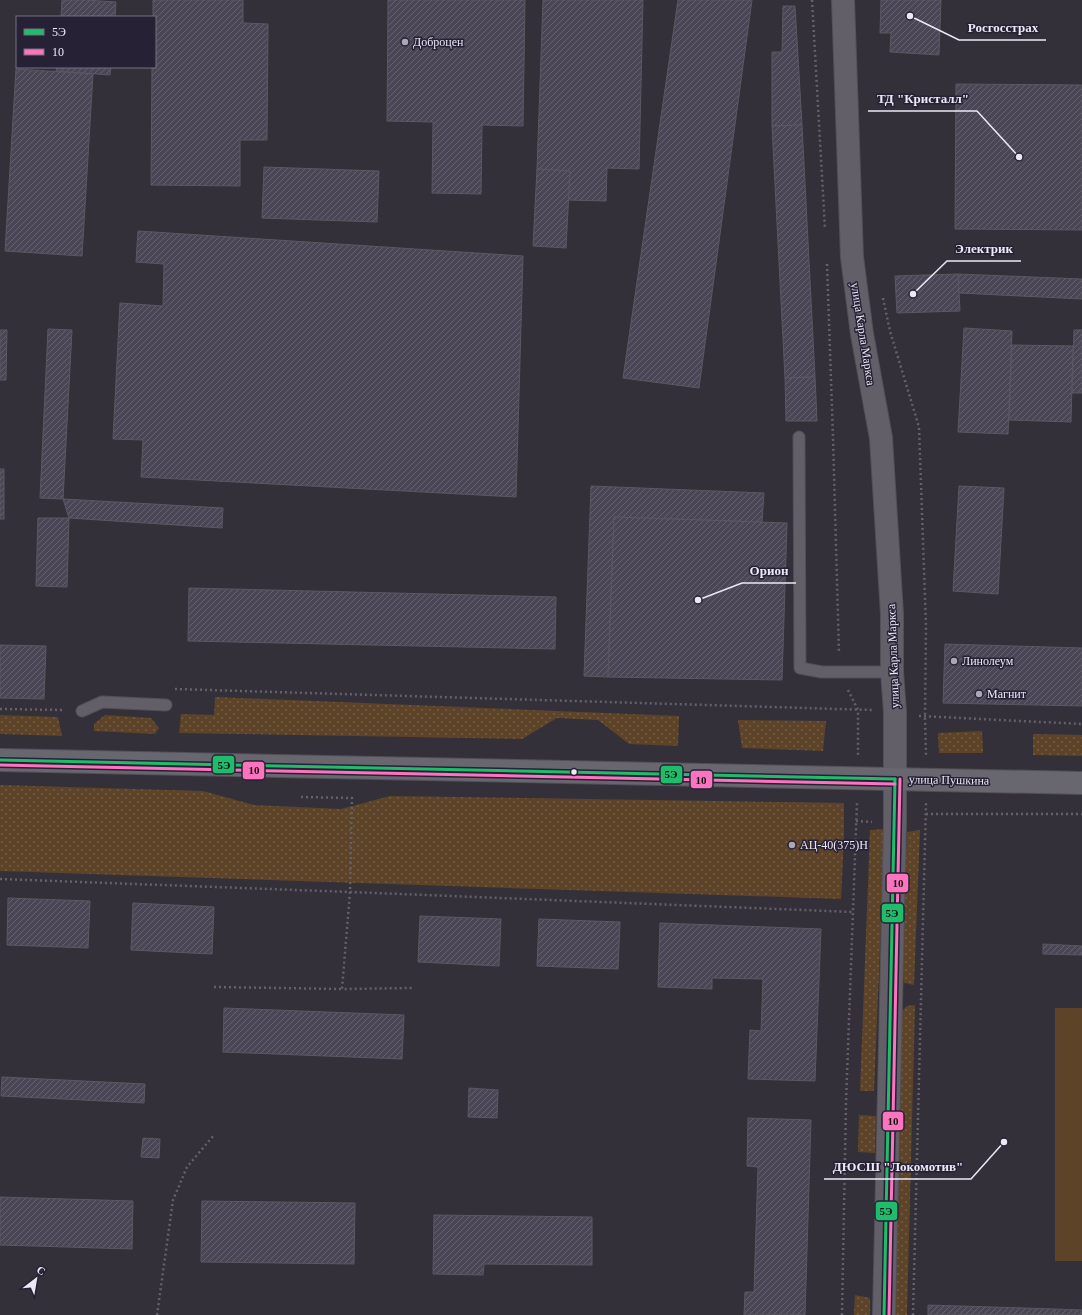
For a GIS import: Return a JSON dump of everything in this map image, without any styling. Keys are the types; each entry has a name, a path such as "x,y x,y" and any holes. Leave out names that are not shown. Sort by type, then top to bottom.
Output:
{"main road":[{"name":"улица Пушкина","path":"0,760 1082,783"}],"street":[{"name":"улица Карла Маркса","path":"843,0 852,257 862,334 881,438 892,614 892,672 895,712 895,847 884,1315"}],"lane":[{"path":"799,437 800,668 822,672 892,672"},
{"path":"82,711 102,702 166,705"}],"path":[{"path":"826,257 840,672 858,710"},
{"path":"175,689 858,710 895,712 925,718 1082,724"},
{"path":"0,709 82,711"},
{"path":"301,797 352,798 350,892 342,990"},
{"path":"842,1315 846,1102 857,813"},
{"path":"926,814 1082,814"},
{"path":"0,880 853,912"},
{"path":"214,987 342,990 413,988"},
{"path":"157,1315 173,1200 187,1167 214,1135"}],"shaded area":[{"path":"215,697 679,716 678,746 629,744 598,720 557,718 522,739 179,733 181,714 214,715"},
{"path":"0,715 58,717 62,736 0,734"},
{"path":"105,715 151,718 159,728 155,734 94,731 94,724"},
{"path":"738,720 826,721 823,751 742,748"},
{"path":"982,731 983,753 939,753 938,733"},
{"path":"1033,734 1082,735 1082,756 1033,755"},
{"path":"0,785 203,791 254,805 341,809 390,796 844,803 841,899 0,871"},
{"path":"885,829 874,1091 860,1091 870,830"},
{"path":"920,830 914,985 904,983 902,963 907,832"},
{"path":"915,1005 907,1315 893,1315 900,1013 907,1006"},
{"path":"1055,1008 1082,1008 1082,1261 1055,1261"},
{"path":"859,1115 876,1116 875,1153 858,1152"},
{"path":"855,1295 870,1298 870,1315 854,1315"}],"building":[{"path":"62,0 116,2 115,16 61,16"},
{"path":"153,0 243,0 243,23 268,24 267,140 240,140 240,186 151,185 152,68 156,68 156,16 153,16"},
{"path":"388,0 525,0 523,126 482,125 481,194 432,193 433,122 387,121"},
{"path":"543,0 643,0 639,169 607,168 606,201 568,200 570,171 537,169"},
{"path":"678,0 752,0 699,388 623,378"},
{"path":"881,0 941,0 939,55 890,52 891,33 880,33"},
{"path":"783,6 795,6 802,125 772,126 772,52 782,52"},
{"path":"57,68 111,68 110,75 56,71"},
{"path":"16,69 93,74 82,256 5,251"},
{"path":"956,84 1082,85 1082,230 955,229"},
{"path":"802,125 815,377 785,378 772,126"},
{"path":"264,167 379,171 377,222 262,218"},
{"path":"537,169 570,171 566,248 533,246"},
{"path":"138,231 523,256 516,497 141,477 143,440 113,439 120,303 163,306 164,264 136,262"},
{"path":"958,274 960,311 897,313 895,276"},
{"path":"958,274 1082,279 1082,299 959,293"},
{"path":"964,328 1012,331 1008,434 958,432"},
{"path":"48,329 72,330 63,499 40,498"},
{"path":"0,330 7,330 6,380 0,380"},
{"path":"1074,330 1082,330 1082,393 1072,393"},
{"path":"1012,345 1073,346 1071,422 1009,420"},
{"path":"815,377 817,421 786,421 785,378"},
{"path":"0,469 4,469 4,519 0,519"},
{"path":"591,486 764,493 762,522 614,517 608,677 584,676"},
{"path":"959,486 1004,488 998,594 953,591"},
{"path":"63,499 223,508 222,528 69,518"},
{"path":"614,517 787,523 782,680 608,677"},
{"path":"38,518 69,518 67,587 36,586"},
{"path":"189,588 556,597 555,649 188,641"},
{"path":"945,644 1082,648 1082,706 943,703"},
{"path":"0,645 46,646 44,699 0,698"},
{"path":"8,898 90,901 88,948 7,945"},
{"path":"133,903 214,907 212,954 131,950"},
{"path":"420,916 501,919 499,966 418,962"},
{"path":"539,919 620,922 618,969 537,966"},
{"path":"660,923 821,929 815,1081 748,1079 750,1030 761,1031 763,979 712,978 712,989 658,987"},
{"path":"1043,944 1082,946 1082,955 1043,954"},
{"path":"224,1008 404,1015 402,1059 223,1052"},
{"path":"2,1077 145,1084 144,1103 1,1096"},
{"path":"469,1088 498,1090 497,1118 468,1117"},
{"path":"748,1118 811,1120 805,1315 744,1315 745,1292 754,1292 758,1167 747,1166"},
{"path":"143,1138 160,1139 159,1158 141,1157"},
{"path":"0,1197 133,1201 132,1249 0,1245"},
{"path":"202,1201 355,1203 354,1264 201,1262"},
{"path":"434,1215 592,1217 592,1265 484,1264 483,1275 433,1274"},
{"path":"928,1305 1055,1309 1055,1315 928,1315"},
{"path":"1055,1309 1082,1310 1082,1315 1055,1315"}],"transit line":[{"name":"5Э","path":"0,760 895,779"},
{"name":"10","path":"0,765 895,784"},
{"name":"5Э","path":"884,1315 895,779"},
{"name":"10","path":"889,1315 900,779"}],"place":[{"name":"Росгосстрах","path":"910,16"},
{"name":"Доброцен","path":"405,42"},
{"name":"ТД \"Кристалл\"","path":"1019,157"},
{"name":"Электрик","path":"913,294"},
{"name":"Орион","path":"698,600"},
{"name":"Линолеум","path":"954,661"},
{"name":"Магнит","path":"979,694"},
{"name":"АЦ-40(375)Н","path":"792,845"},
{"name":"ДЮСШ \"Локомотив\"","path":"1004,1142"}]}
